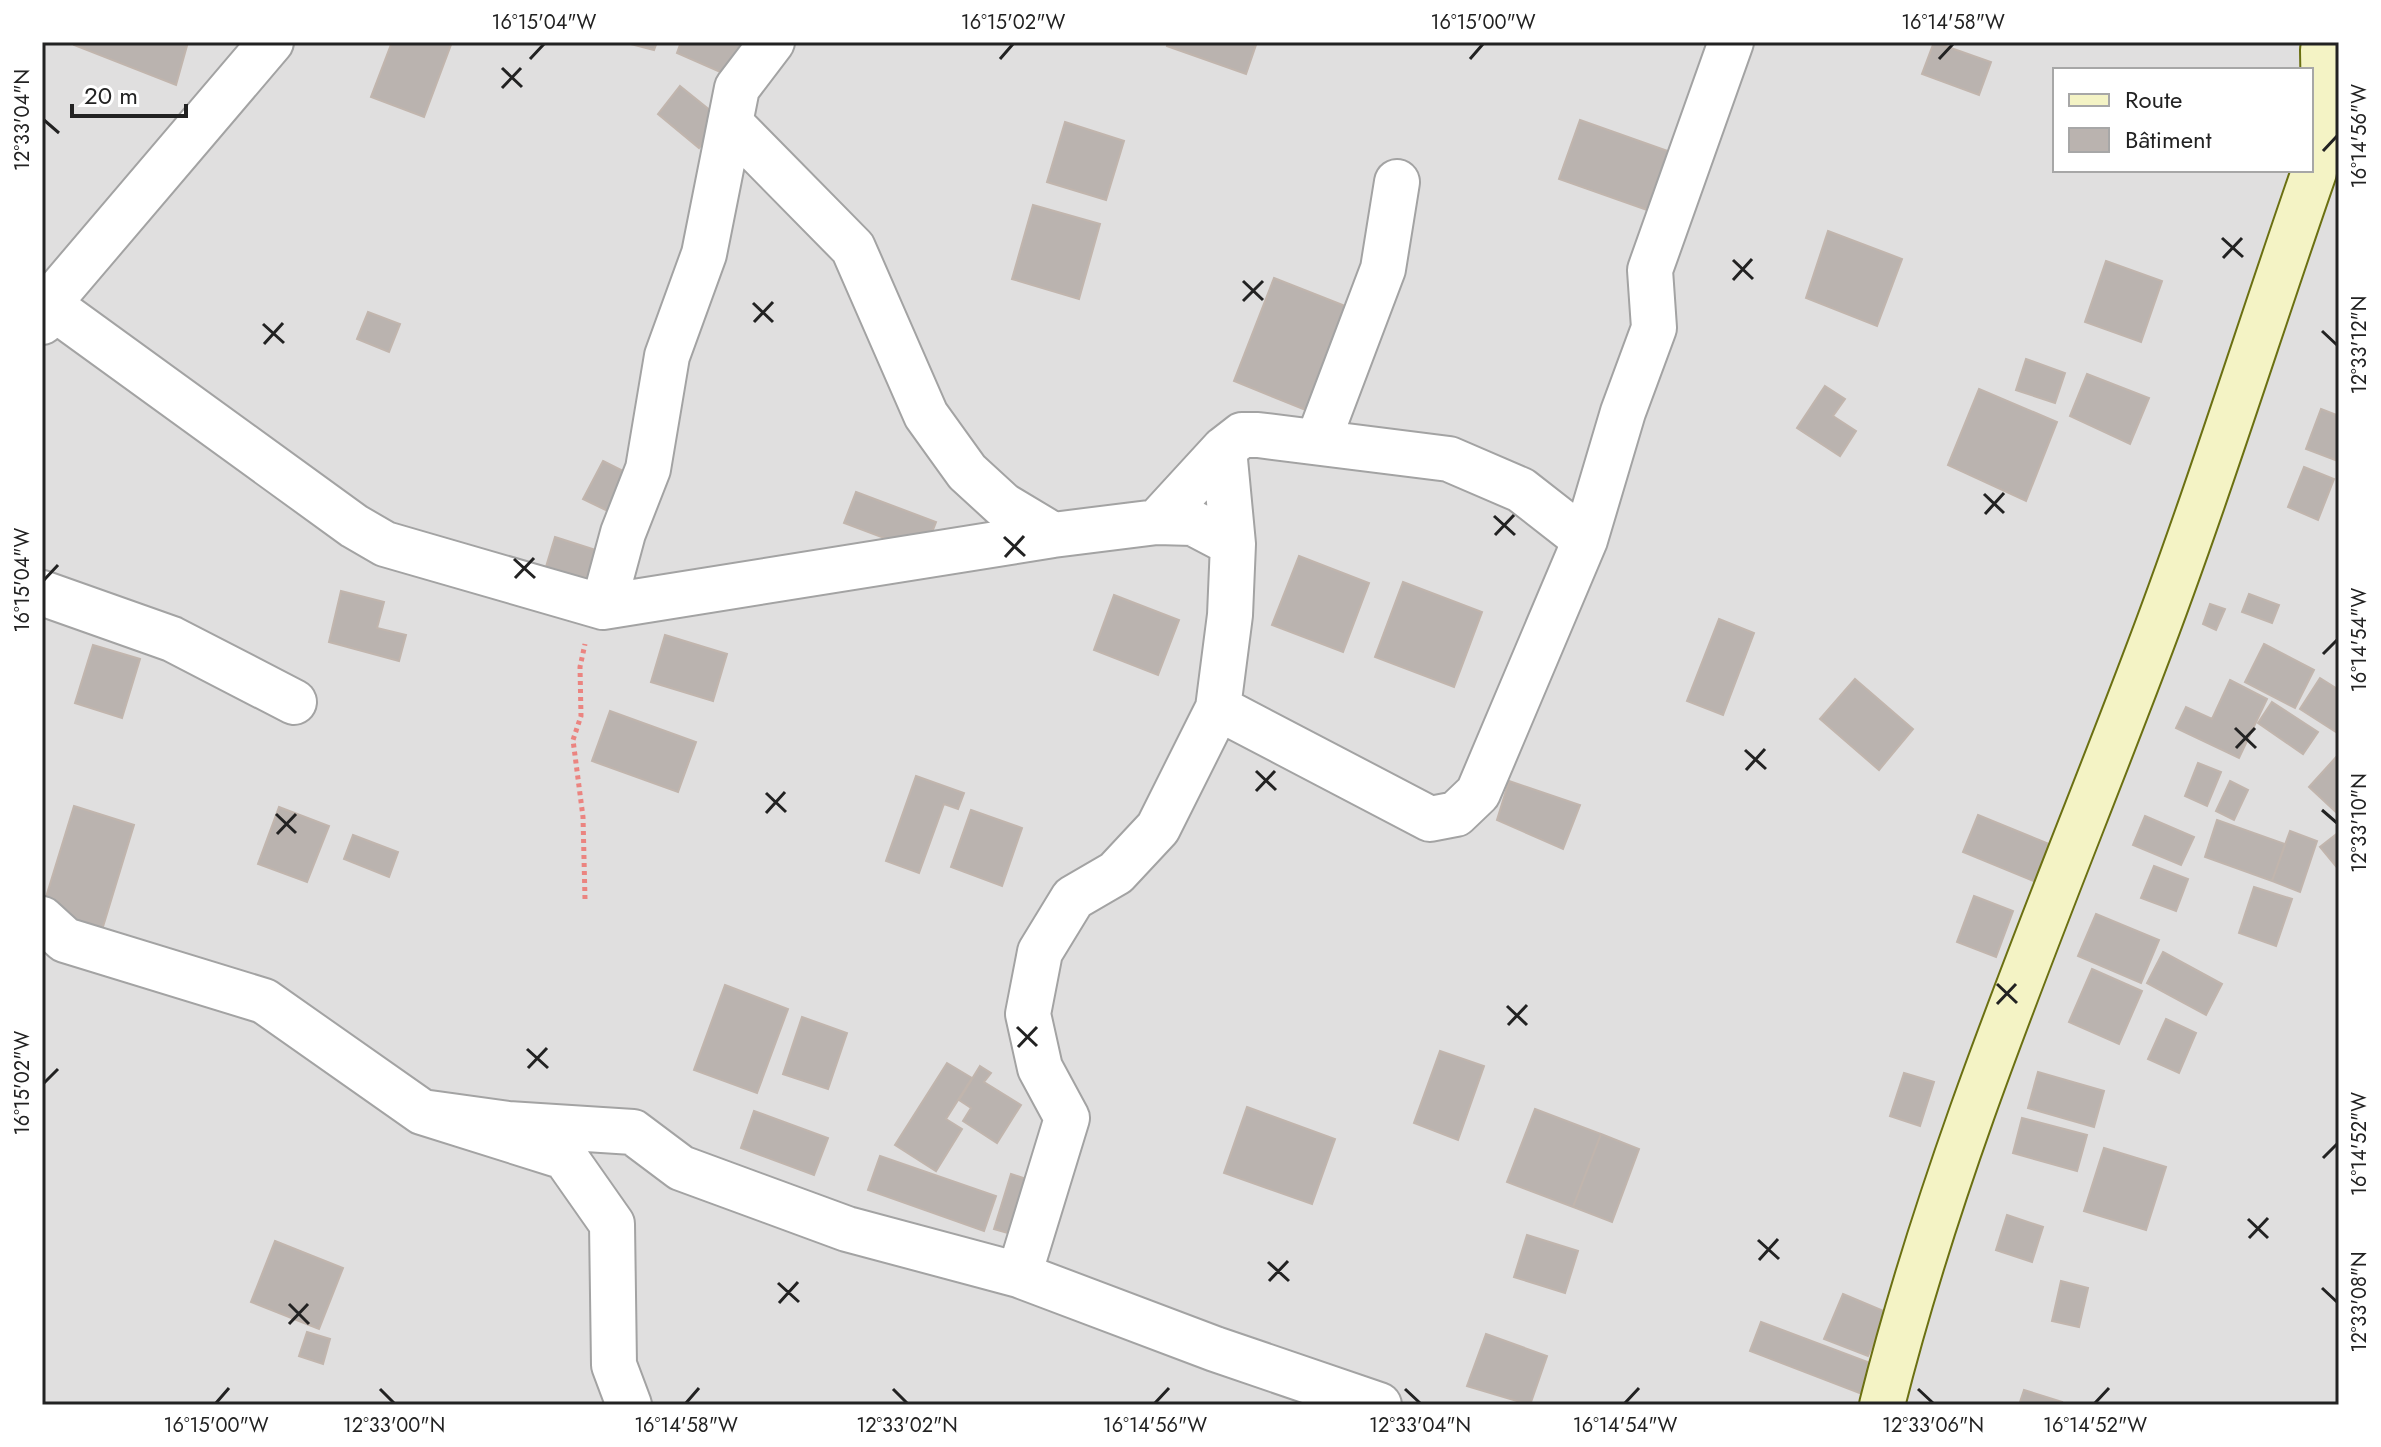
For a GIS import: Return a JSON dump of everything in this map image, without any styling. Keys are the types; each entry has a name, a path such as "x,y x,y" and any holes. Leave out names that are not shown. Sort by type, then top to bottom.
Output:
{"street":[{"path":"271,42 45,313 354,526 385,544 603,607 1053,535 1157,522 1193,523 1233,544"},
{"path":"603,607 623,533 648,469 667,356 704,254 737,88 772,42"},
{"path":"1218,708 1430,819 1456,814 1478,793 1585,540 1623,412 1654,328 1650,270 1731,42"},
{"path":"1882,1405 1911,1292 1975,1098 2146,658 2314,172 2324,106 2322,48"},
{"path":"730,123 853,248 926,415 967,472 1003,505 1053,535"},
{"path":"2314,172 2339,130"},
{"path":"1318,441 1383,269 1397,182"},
{"path":"1157,522 1224,449 1242,435 1318,441 1449,459 1521,490 1585,540"},
{"path":"1019,1275 1067,1118 1040,1068 1028,1014 1040,952 1073,898 1116,873 1158,828 1218,708 1230,615 1233,544 1224,449"},
{"path":"42,593 172,639 294,702"},
{"path":"42,919 65,940 264,1001 422,1112 565,1157 612,1224 614,1365 629,1405"},
{"path":"422,1112 508,1124 633,1132 681,1168 847,1229 1019,1275 1215,1349 1379,1405"}],"path":[{"path":"585,899 583,817 573,740 581,716 580,667 585,645 603,607"}],"shaded area":[{"path":"42,42 2339,42 2339,1405 42,1405"}],"building":[{"path":"75,42 188,42 176,85 74,45"},
{"path":"392,42 452,42 424,117 371,97"},
{"path":"623,42 657,42 654,50"},
{"path":"681,42 747,42 736,79 677,53"},
{"path":"1168,42 1257,42 1246,74 1167,46"},
{"path":"1934,42 1991,62 1979,95 1922,74"},
{"path":"680,86 722,120 699,148 658,114"},
{"path":"1580,120 1668,151 1647,210 1559,179"},
{"path":"1065,122 1124,141 1106,200 1047,182"},
{"path":"1033,205 1100,224 1079,299 1012,279"},
{"path":"1828,231 1902,259 1877,326 1806,298"},
{"path":"2106,261 2162,281 2141,342 2085,322"},
{"path":"1274,278 1353,309 1313,413 1234,381"},
{"path":"368,312 400,324 389,352 357,339"},
{"path":"2026,359 2065,373 2055,403 2016,390"},
{"path":"2087,374 2149,398 2130,444 2070,416"},
{"path":"1825,386 1845,399 1833,416 1856,431 1840,456 1797,428"},
{"path":"1979,389 2057,422 2026,501 1948,465"},
{"path":"2321,409 2339,416 2338,461 2306,449"},
{"path":"603,461 637,478 618,516 583,499"},
{"path":"2304,467 2334,479 2318,520 2288,507"},
{"path":"856,492 936,522 924,553 844,523"},
{"path":"555,537 611,555 597,598 542,580"},
{"path":"1299,556 1369,583 1343,652 1272,625"},
{"path":"1403,582 1482,612 1454,687 1375,657"},
{"path":"341,591 384,602 377,628 406,635 399,661 329,642"},
{"path":"2249,594 2279,605 2272,623 2242,612"},
{"path":"1114,595 1179,620 1158,675 1094,650"},
{"path":"2210,604 2225,609 2216,630 2203,624"},
{"path":"1719,619 1754,633 1723,715 1687,701"},
{"path":"665,635 727,654 713,701 651,682"},
{"path":"2264,644 2314,670 2295,708 2245,682"},
{"path":"93,645 140,659 122,718 75,703"},
{"path":"2320,678 2339,690 2339,734 2300,709"},
{"path":"1855,679 1913,729 1879,770 1820,719"},
{"path":"2230,680 2267,699 2239,758 2176,728 2186,707 2212,719"},
{"path":"2272,702 2318,732 2303,754 2258,723"},
{"path":"610,711 696,742 678,792 592,761"},
{"path":"2339,756 2339,815 2309,787"},
{"path":"2198,763 2221,772 2207,806 2185,796"},
{"path":"916,776 964,793 958,809 944,804 919,873 886,861"},
{"path":"1509,781 1580,805 1563,849 1497,820"},
{"path":"2230,781 2248,790 2234,820 2216,811"},
{"path":"74,806 134,825 102,930 42,910"},
{"path":"279,807 329,826 307,882 258,864"},
{"path":"971,810 1022,828 1002,886 951,867"},
{"path":"1978,815 2059,848 2043,885 1963,852"},
{"path":"2145,816 2194,837 2181,865 2133,845"},
{"path":"2217,820 2285,844 2272,881 2205,857"},
{"path":"2290,831 2317,841 2300,892 2272,881"},
{"path":"2339,832 2339,870 2320,847"},
{"path":"353,835 398,852 389,877 344,859"},
{"path":"2154,866 2188,879 2176,911 2141,898"},
{"path":"2254,887 2292,899 2276,946 2239,933"},
{"path":"1974,896 2013,911 1996,957 1957,942"},
{"path":"2096,914 2159,940 2141,983 2078,956"},
{"path":"2163,952 2222,984 2206,1015 2147,983"},
{"path":"2092,969 2142,991 2119,1044 2069,1022"},
{"path":"725,985 788,1009 757,1093 694,1070"},
{"path":"802,1017 847,1033 828,1089 783,1074"},
{"path":"2166,1019 2196,1033 2179,1073 2148,1059"},
{"path":"1440,1051 1484,1066 1458,1140 1414,1123"},
{"path":"947,1063 972,1078 946,1119 962,1129 936,1171 895,1145"},
{"path":"980,1066 991,1073 984,1082 1021,1105 997,1143 963,1121 971,1108 959,1100"},
{"path":"2038,1072 2104,1091 2094,1127 2028,1108"},
{"path":"1904,1073 1934,1082 1920,1126 1890,1116"},
{"path":"1247,1107 1335,1139 1312,1204 1224,1173"},
{"path":"1535,1109 1601,1134 1573,1207 1507,1182"},
{"path":"754,1111 828,1138 814,1175 741,1148"},
{"path":"2022,1118 2087,1135 2077,1171 2013,1153"},
{"path":"1601,1134 1639,1149 1612,1222 1573,1207"},
{"path":"2104,1148 2166,1167 2146,1230 2084,1211"},
{"path":"880,1156 996,1196 984,1231 868,1190"},
{"path":"1011,1174 1032,1181 1015,1235 994,1229"},
{"path":"2007,1215 2043,1227 2032,1262 1996,1250"},
{"path":"1527,1235 1578,1251 1565,1293 1514,1277"},
{"path":"275,1241 343,1268 319,1329 251,1302"},
{"path":"2061,1281 2088,1288 2079,1327 2052,1321"},
{"path":"1843,1294 1886,1312 1868,1356 1824,1339"},
{"path":"1761,1322 1873,1364 1862,1394 1750,1351"},
{"path":"307,1332 330,1339 323,1364 299,1356"},
{"path":"1486,1334 1547,1356 1530,1405 1467,1386"},
{"path":"2024,1390 2062,1402 2061,1405 2019,1405"}]}
